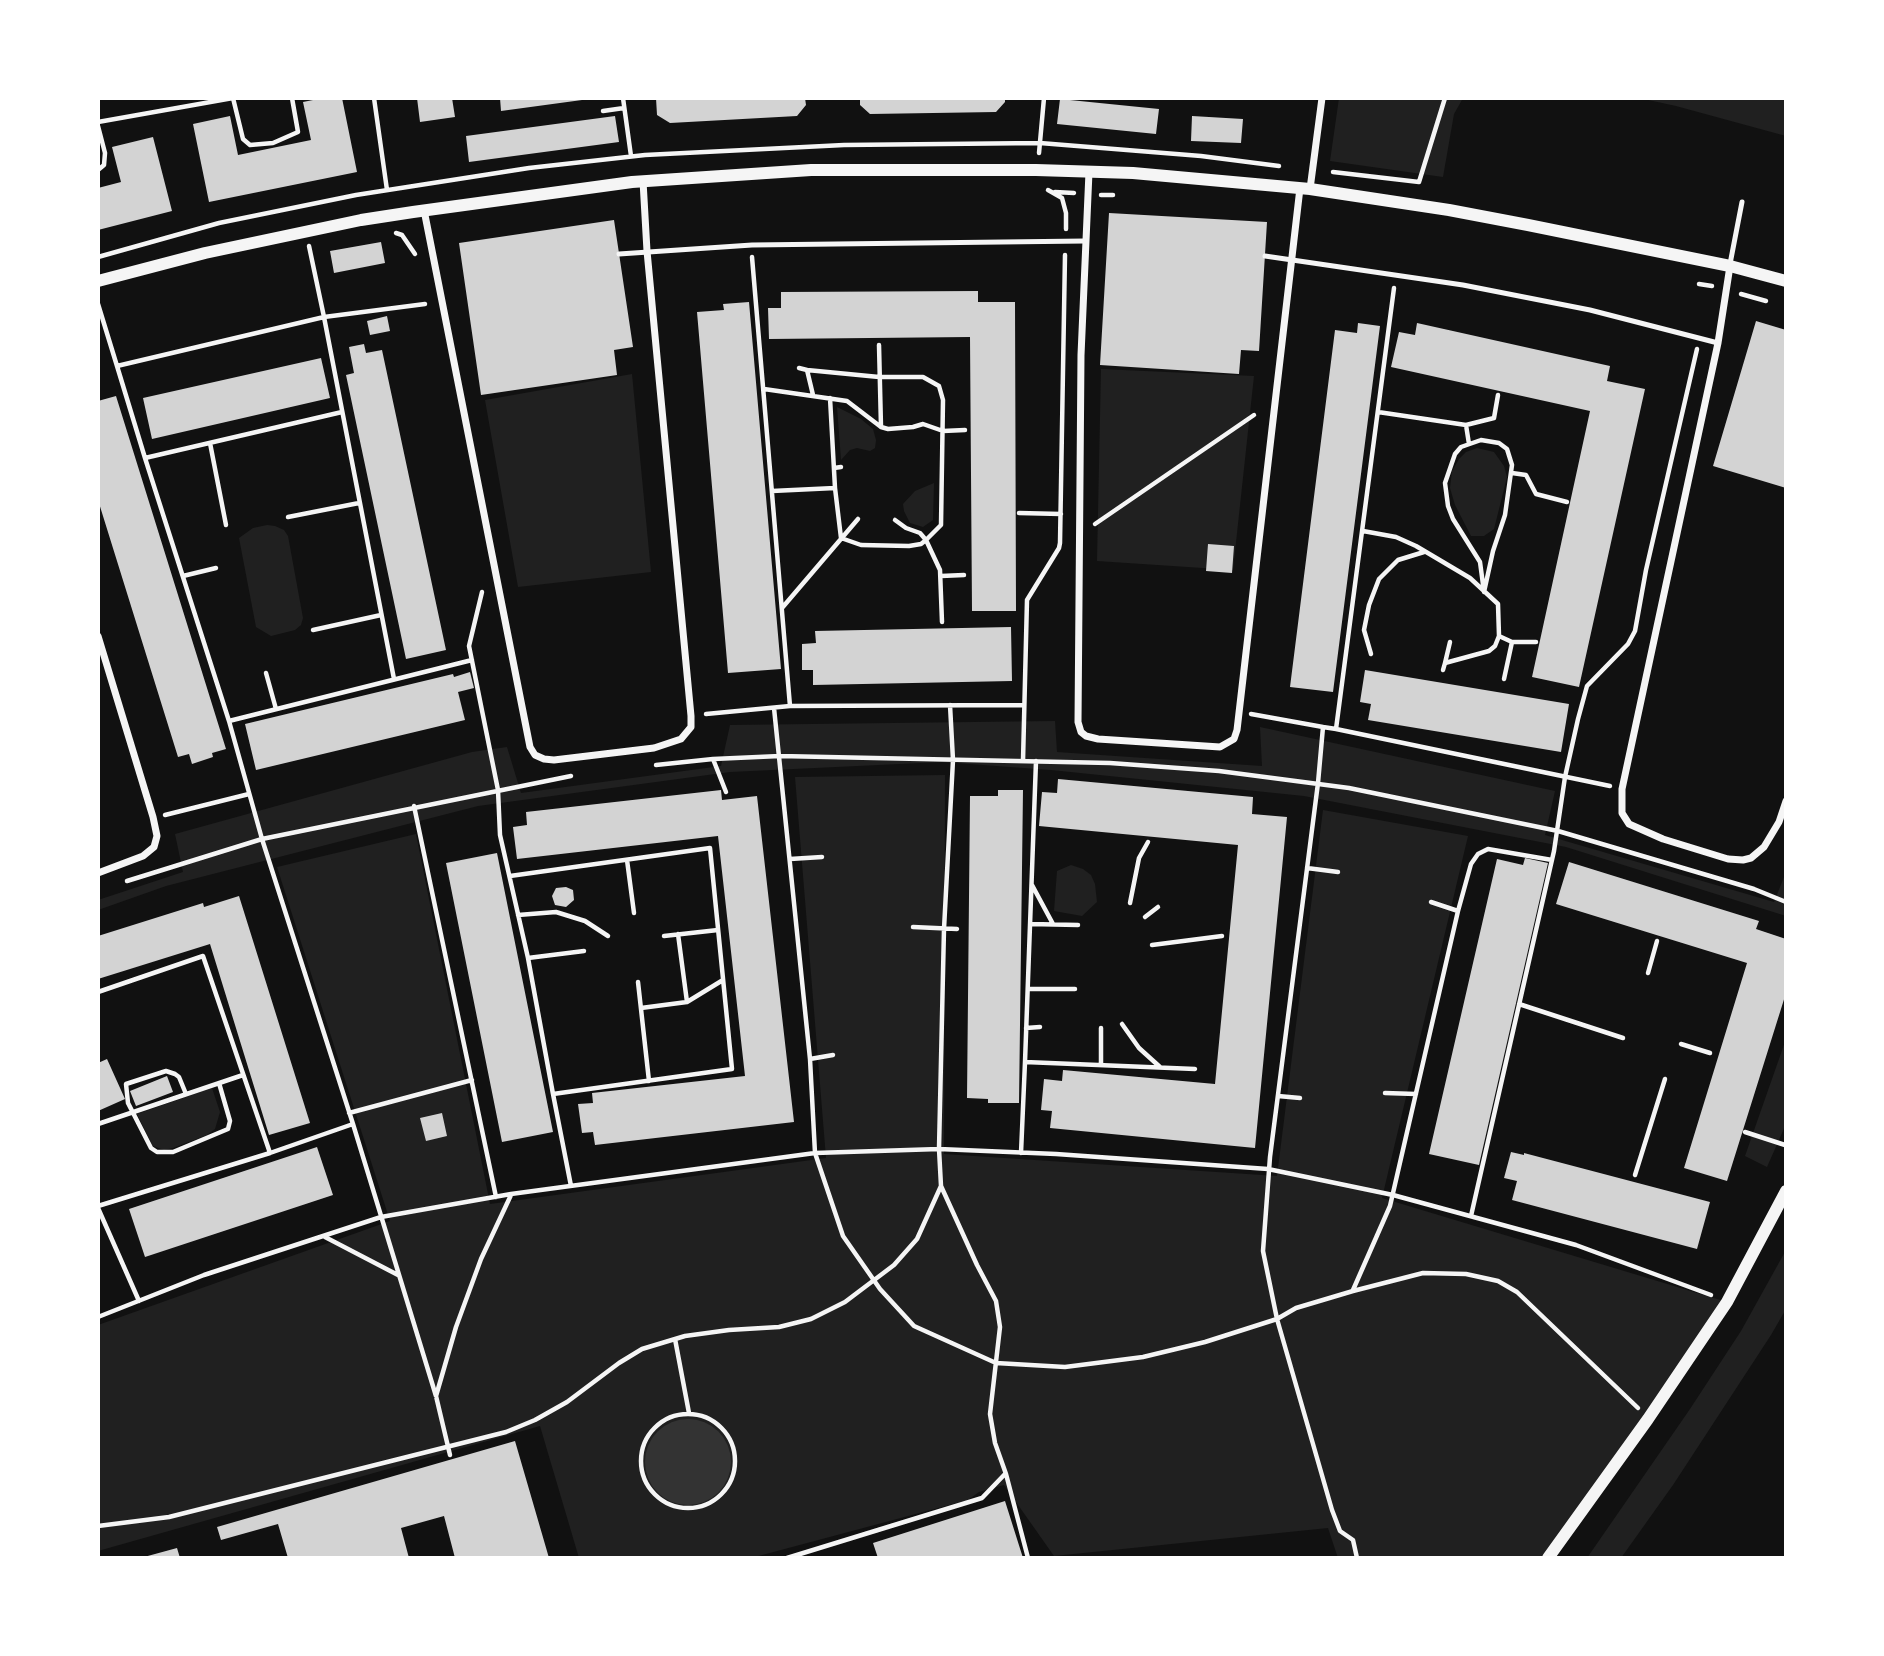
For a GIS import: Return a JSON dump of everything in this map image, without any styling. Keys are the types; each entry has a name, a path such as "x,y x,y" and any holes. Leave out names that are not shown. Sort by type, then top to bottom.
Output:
{"street":[{"path":"1089,172 1085,241 1078,722 1081,732 1098,739 1220,747 1234,739 1239,712 1291,258 1305,188 1313,170 1322,98"},
{"path":"98,281 205,253 361,220 643,181 811,170 1037,170 1133,173 1305,188 1449,210 1730,266 1786,281"},
{"path":"424,210 530,747 535,755 544,760 554,760 666,745 681,739 691,727 647,251 643,181"},
{"path":"1730,266 1718,343 1622,789 1622,813 1629,824 1662,839 1728,859 1751,858 1763,847 1779,822 1786,801"},
{"path":"98,636 157,836 154,847 143,856 98,873"},
{"path":"1548,1558 1648,1419 1727,1302 1786,1191"}],"lane":[{"path":"1730,266 1742,202"},
{"path":"619,254 751,245 1085,241"},
{"path":"1265,256 1463,285 1590,310 1718,343"}],"path":[{"path":"98,170 104,165 105,153 98,124 233,98 243,139 250,145 273,143 298,132 292,98"},
{"path":"374,98 387,190"},
{"path":"623,98 631,156"},
{"path":"1023,761 1027,600 1059,548 1061,514 1066,213 1062,198 1037,183 1044,98"},
{"path":"1313,170 1419,182 1445,98"},
{"path":"603,111 624,108"},
{"path":"356,195 361,220"},
{"path":"387,229 402,235 415,253 417,266"},
{"path":"308,245 394,679"},
{"path":"751,245 790,706"},
{"path":"1336,729 1396,275"},
{"path":"117,366 324,317 425,304 422,292"},
{"path":"98,304 229,721 262,839 353,1124 436,1396 450,1455"},
{"path":"1471,1216 1496,1116 1558,831 1565,777 1587,686 1628,644 1635,631 1646,570 1699,338"},
{"path":"878,345 881,427"},
{"path":"799,368 879,377 923,377 934,382 942,394 941,524 921,544 909,546 861,545 841,538"},
{"path":"807,370 813,395"},
{"path":"764,389 846,401 881,427 913,428 923,424 943,431 965,430"},
{"path":"1378,412 1466,425 1494,418 1498,396"},
{"path":"830,398 841,538"},
{"path":"145,458 342,412"},
{"path":"1095,524 1254,415"},
{"path":"1466,425 1469,444"},
{"path":"1481,440 1499,443 1511,457 1512,473 1485,592 1480,562 1458,529 1446,496 1445,483 1451,462 1461,447 1481,440"},
{"path":"210,443 226,525"},
{"path":"834,468 841,467"},
{"path":"1512,473 1526,475 1536,494 1567,502"},
{"path":"772,491 835,488"},
{"path":"288,517 359,503"},
{"path":"1019,513 1061,514"},
{"path":"782,608 858,519"},
{"path":"895,520 920,533 926,540 941,576 942,622"},
{"path":"1363,531 1405,540 1425,551 1470,579 1499,608 1499,636 1495,646 1489,651 1445,663"},
{"path":"1371,654 1364,630 1379,579 1398,560 1425,551"},
{"path":"183,576 216,568"},
{"path":"941,576 964,575"},
{"path":"481,587 482,597 469,646 498,790 500,835 528,958 571,1186"},
{"path":"313,630 382,615"},
{"path":"1499,636 1512,642 1536,642"},
{"path":"1443,670 1450,642"},
{"path":"1504,679 1512,642"},
{"path":"229,721 472,660"},
{"path":"266,673 276,709"},
{"path":"950,705 953,760 944,929 939,1149 941,1186 996,1301 1000,1327 990,1414 995,1443 1028,1558"},
{"path":"691,716 790,706 1023,705"},
{"path":"774,709 810,1059 815,1153 843,1236 874,1281 914,1326 996,1363 1065,1367 1143,1357 1205,1342 1277,1319 1296,1308 1353,1290 1423,1273 1466,1274 1498,1281 1517,1292 1648,1419"},
{"path":"1239,712 1336,729 1622,789"},
{"path":"1323,727 1268,1169 1263,1251 1277,1319 1332,1510 1340,1531 1353,1540 1357,1558"},
{"path":"650,766 713,759 780,756 1124,764 1219,771 1318,783 1558,831 1754,888 1786,902"},
{"path":"713,759 726,792"},
{"path":"1021,1153 1036,761"},
{"path":"123,882 262,839 574,775"},
{"path":"153,817 249,794"},
{"path":"414,806 496,1197"},
{"path":"1130,902 1139,858 1148,842"},
{"path":"510,876 710,848 732,1069 553,1094"},
{"path":"1353,1290 1393,1195 1471,864 1478,854 1488,849 1552,860"},
{"path":"790,859 822,857"},
{"path":"627,860 634,913"},
{"path":"1307,868 1338,872"},
{"path":"1031,884 1053,924"},
{"path":"1431,902 1458,911"},
{"path":"1145,917 1158,907"},
{"path":"518,915 556,912 585,920 608,936"},
{"path":"1030,924 1078,925"},
{"path":"913,927 957,929"},
{"path":"664,936 718,930"},
{"path":"678,934 687,1002"},
{"path":"1152,945 1222,936"},
{"path":"1648,973 1657,941"},
{"path":"528,958 584,951"},
{"path":"98,992 202,956 231,1030 270,1153"},
{"path":"641,1007 687,1002 723,979"},
{"path":"638,982 649,1081"},
{"path":"1027,989 1075,989"},
{"path":"1519,1004 1623,1038"},
{"path":"1122,1024 1139,1048 1161,1067"},
{"path":"1026,1028 1040,1027"},
{"path":"1101,1028 1101,1065"},
{"path":"1681,1044 1710,1053"},
{"path":"810,1059 833,1055"},
{"path":"1025,1062 1195,1069"},
{"path":"186,1094 175,1074 166,1071 126,1084 128,1103 151,1148 157,1152 173,1152 228,1129 230,1121 219,1083"},
{"path":"98,1124 243,1074"},
{"path":"1635,1175 1665,1079"},
{"path":"349,1113 472,1080"},
{"path":"1385,1093 1416,1094"},
{"path":"1278,1096 1300,1098"},
{"path":"139,1301 98,1207 353,1124"},
{"path":"1745,1132 1786,1146"},
{"path":"98,1317 204,1275 381,1217 496,1197 815,1153 939,1149 1268,1169 1393,1195 1576,1245 1701,1291"},
{"path":"98,1526 169,1517 352,1469 506,1433 535,1420 642,1349 675,1339 729,1330 779,1327 811,1319 845,1302 894,1265 917,1239 941,1186"},
{"path":"436,1396 456,1327 481,1259 511,1195"},
{"path":"324,1236 398,1275"},
{"path":"675,1339 689,1413"},
{"path":"680,1413 689,1413 711,1419 720,1427 736,1458 733,1477 722,1494 701,1508 681,1509 663,1502 649,1488 642,1466 642,1454 649,1431 680,1413"},
{"path":"787,1558 982,1498 1006,1474"}],"shaded area":[{"path":"1339,98 1463,98 1454,114 1443,177 1330,161"},
{"path":"1639,98 1786,98 1786,136 1676,106"},
{"path":"1101,369 1254,376 1233,570 1097,561"},
{"path":"632,374 651,572 518,587 485,400"},
{"path":"837,407 861,419 873,429 875,448 870,451 857,448 850,450 841,460"},
{"path":"1477,448 1494,452 1504,466 1507,477 1494,529 1484,536 1471,536 1455,505 1450,488 1452,471 1459,459 1466,452"},
{"path":"934,483 933,520 923,527 910,523 903,504 915,491"},
{"path":"267,525 284,530 288,536 303,618 301,625 295,630 271,636 256,627 239,538 253,528"},
{"path":"1055,721 1057,752 1262,766 1260,727 1555,791 1545,835 1774,902 1786,872 1786,916 1566,847 1304,796 1051,770 942,762 730,772 478,806 166,886 98,910 98,900 183,872 175,834 472,752 507,747 521,793 721,766 730,725"},
{"path":"945,775 944,1154 1277,1176 1323,810 1468,836 1382,1198 1727,1302 1546,1558 1338,1558 1328,1528 1054,1556 1004,1485 979,1492 968,1500 751,1558 579,1558 540,1426 98,1551 98,1325 390,1221 277,867 416,834 490,1204 826,1158 795,777"},
{"path":"1071,865 1091,875 1095,884 1097,902 1082,916 1054,911 1057,871"},
{"path":"1786,1039 1786,1124 1767,1167 1745,1156"},
{"path":"212,1088 220,1112 215,1129 207,1135 173,1148 164,1150 153,1146 137,1114"},
{"path":"1786,1250 1786,1309 1771,1335 1673,1485 1621,1558 1587,1558 1741,1331"},
{"path":"688,1419 705,1422 724,1438 731,1462 728,1479 712,1498 688,1505 671,1502 652,1486 645,1462 648,1445 664,1426"}],"building":[{"path":"342,98 357,172 209,202 193,124 230,116 238,155 311,140 303,102"},
{"path":"417,98 452,98 455,117 420,122"},
{"path":"500,98 582,98 582,100 501,111"},
{"path":"656,98 805,98 806,105 797,116 670,123 657,115"},
{"path":"860,98 1005,98 1005,102 996,112 870,114 860,105"},
{"path":"1060,99 1159,109 1156,134 1057,124"},
{"path":"615,116 619,142 469,162 466,136"},
{"path":"1192,116 1243,119 1241,143 1191,141"},
{"path":"153,137 172,211 98,230 98,188 121,182 112,147"},
{"path":"1109,213 1267,222 1259,351 1241,350 1239,374 1100,365"},
{"path":"614,220 633,347 614,350 617,375 481,395 459,243"},
{"path":"381,242 385,263 334,273 330,251"},
{"path":"978,291 978,302 1015,302 1016,611 972,611 970,337 769,339 768,308 781,308 781,292"},
{"path":"749,302 781,669 728,673 697,312 724,310 723,304"},
{"path":"387,316 390,331 370,335 367,321"},
{"path":"1756,321 1786,330 1786,488 1713,466"},
{"path":"1358,323 1380,326 1333,692 1290,687 1335,330 1357,333"},
{"path":"1417,323 1610,366 1607,381 1645,389 1579,687 1532,677 1590,411 1391,367 1399,332 1415,335"},
{"path":"364,344 366,353 382,350 446,650 406,659 346,375 354,373 349,347"},
{"path":"321,358 330,398 152,439 143,398"},
{"path":"116,396 226,749 192,764 189,754 178,757 98,500 98,401"},
{"path":"1208,544 1234,546 1232,573 1206,571"},
{"path":"1011,627 1012,681 813,685 813,670 802,670 802,644 816,643 815,631"},
{"path":"1365,670 1569,704 1561,752 1368,720 1371,704 1360,702"},
{"path":"470,672 474,688 458,692 465,720 256,770 245,724"},
{"path":"1058,779 1253,797 1252,814 1287,817 1255,1148 1050,1128 1052,1111 1041,1110 1044,1079 1062,1081 1063,1070 1215,1084 1238,845 1039,826 1042,792 1057,793"},
{"path":"721,790 722,800 757,796 794,1122 595,1145 593,1132 582,1133 578,1104 593,1103 592,1093 745,1076 718,836 517,859 513,827 527,825 526,812"},
{"path":"998,790 1023,790 1019,1103 988,1103 988,1099 967,1098 970,796 998,796"},
{"path":"497,853 553,1132 502,1142 446,863"},
{"path":"1525,858 1548,863 1479,1165 1429,1154 1497,859 1523,865"},
{"path":"1569,862 1759,921 1756,929 1786,939 1786,993 1727,1181 1684,1168 1747,963 1556,904"},
{"path":"566,887 573,890 574,900 566,907 555,905 552,896 556,888"},
{"path":"239,896 310,1123 269,1135 210,944 98,979 98,936 203,903 204,907"},
{"path":"107,1059 125,1099 98,1111 98,1063"},
{"path":"167,1076 173,1092 136,1106 130,1091"},
{"path":"442,1113 447,1136 426,1141 420,1118"},
{"path":"317,1147 333,1195 145,1257 129,1209"},
{"path":"1511,1152 1524,1153 1710,1202 1697,1249 1512,1200 1517,1181 1504,1178"},
{"path":"515,1441 549,1558 455,1558 444,1516 401,1528 409,1558 288,1558 278,1524 221,1540 217,1527"},
{"path":"1005,1501 1023,1558 878,1558 873,1543"},
{"path":"177,1548 180,1558 144,1558 144,1557"}]}
